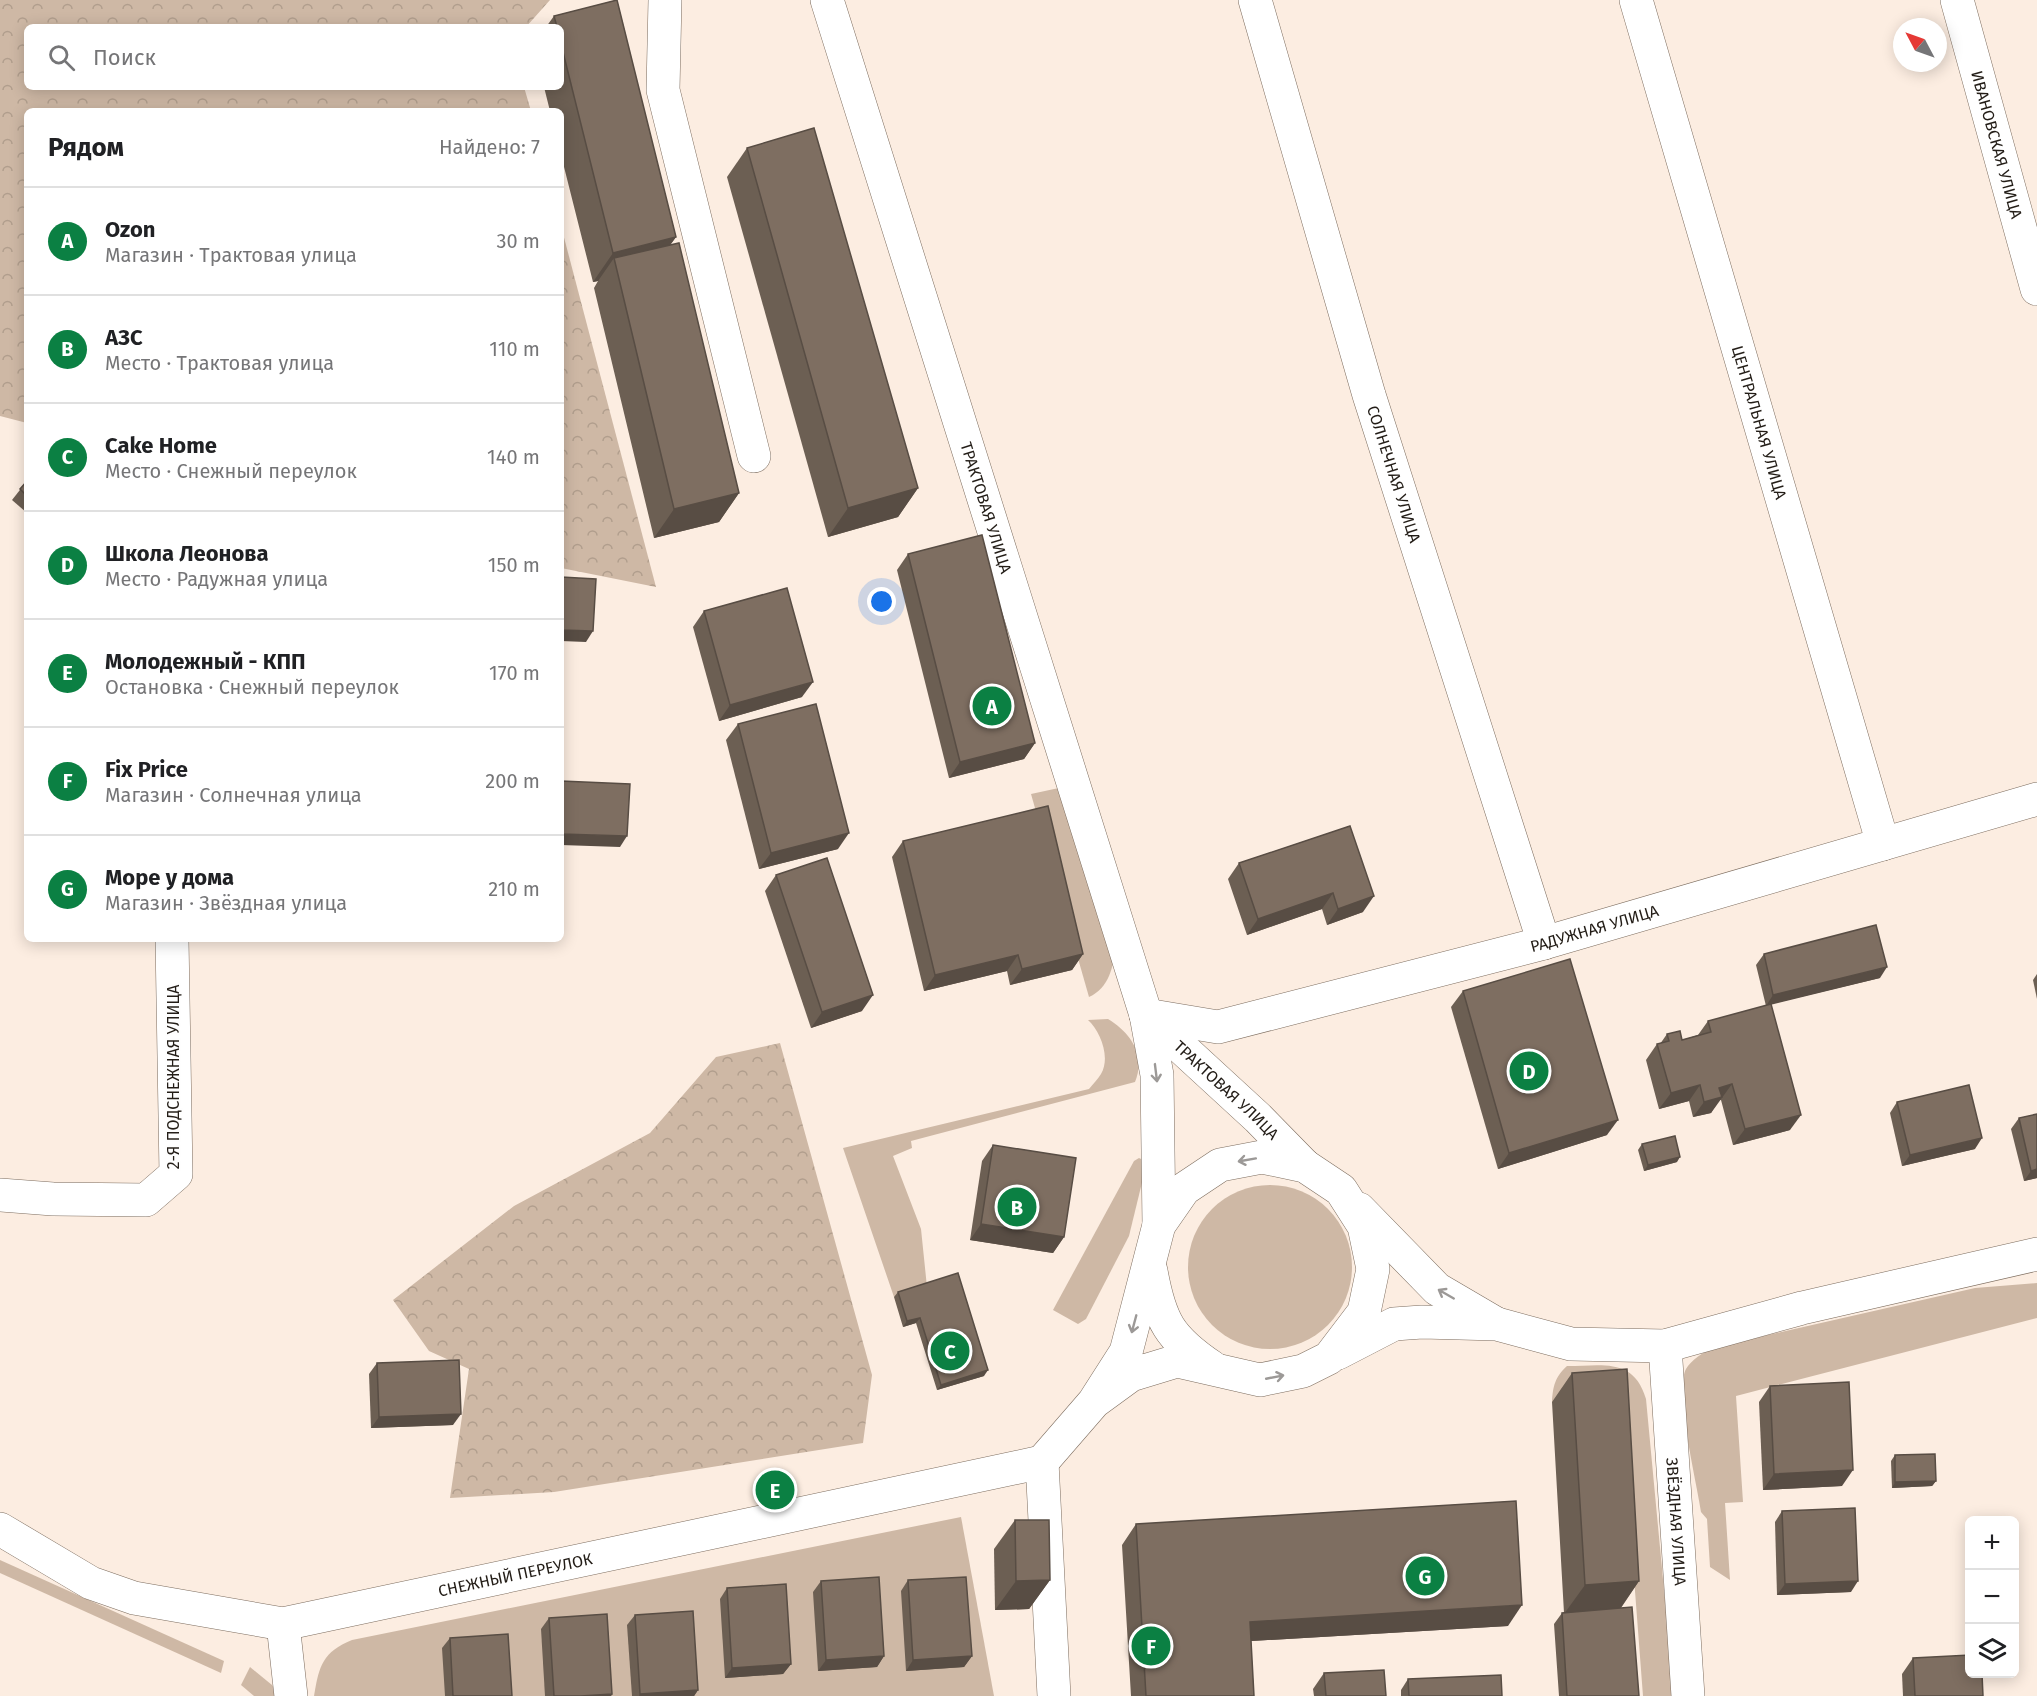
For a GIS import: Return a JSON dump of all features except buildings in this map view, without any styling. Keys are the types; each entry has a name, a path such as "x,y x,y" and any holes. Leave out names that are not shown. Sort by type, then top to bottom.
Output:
{"street":[{"path":"665,0 663,90 754,456"},
{"name":"ТРАКТОВАЯ УЛИЦА","path":"827,0 1146,1015 1157,1075 1159,1225"},
{"name":"СОЛНЕЧНАЯ УЛИЦА","path":"1255,0 1369,395 1544,942"},
{"name":"ЦЕНТРАЛЬНАЯ УЛИЦА","path":"1636,0 1883,844"},
{"name":"ИВАНОВСКАЯ УЛИЦА","path":"1957,0 2037,289"},
{"name":"РАДУЖНАЯ УЛИЦА","path":"1146,1015 1218,1027 1544,942 2037,799"},
{"name":"2-Я ПОДСНЕЖНАЯ УЛИЦА","path":"0,1195 53,1199 146,1200 176,1174 172,942"},
{"name":"ТРАКТОВАЯ УЛИЦА","path":"1146,1015 1258,1118 1305,1166"},
{"path":"1054,1696 1042,1462 1094,1402 1126,1352 1150,1267 1159,1225 1184,1189 1220,1165 1262,1157 1305,1166 1341,1190 1437,1289 1497,1324 1570,1344 1665,1346 1802,1308 2037,1254"},
{"path":"1329,1358 1364,1312 1373,1269 1364,1226 1341,1190"},
{"path":"1150,1267 1158,1310 1182,1346 1218,1371"},
{"path":"1094,1402 1131,1375 1177,1361 1260,1380 1303,1371 1394,1324 1497,1324"},
{"name":"ЗВЁЗДНАЯ УЛИЦА","path":"1665,1346 1688,1696"},
{"name":"СНЕЖНЫЙ ПЕРЕУЛОК","path":"0,1529 91,1583 134,1598 283,1624 1042,1462"},
{"path":"283,1624 291,1696"}],"green space":[{"path":"0,0 550,0 529,24 24,24 24,90 525,90 530,108 24,108 24,422 0,416"},
{"path":"564,237 656,587 564,569"},
{"path":"1068,786 1116,947 1106,982 1089,997 1031,794"},
{"path":"1108,1019 1130,1038 1134,1046 1139,1063 1135,1082 911,1141 912,1148 893,1156 921,1229 927,1287 894,1297 843,1148 1089,1089 1101,1074 1105,1060 1100,1037 1088,1020"},
{"path":"780,1043 872,1375 863,1443 554,1492 450,1498 469,1369 429,1351 393,1300 514,1206 650,1133 716,1057"},
{"path":"1139,1158 1147,1162 1129,1236 1086,1319 1078,1324 1053,1310 1134,1161"},
{"path":"1270,1185 1286,1186 1302,1191 1316,1198 1328,1209 1339,1221 1346,1235 1351,1251 1351,1283 1346,1299 1339,1313 1328,1325 1316,1336 1302,1343 1286,1348 1270,1349 1254,1348 1238,1343 1224,1336 1212,1325 1201,1313 1194,1299 1189,1283 1188,1267 1189,1251 1194,1235 1201,1221 1212,1209 1224,1198 1238,1191 1254,1186"},
{"path":"2037,1283 2037,1318 1736,1396 1743,1502 1725,1503 1730,1580 1710,1567 1707,1519 1701,1512 1684,1416 1683,1380 1686,1369 1694,1360 1711,1348 1975,1288"},
{"path":"1604,1365 1625,1370 1634,1376 1646,1399 1674,1696 1643,1696 1620,1394 1552,1402 1555,1382 1567,1366"},
{"path":"961,1517 994,1696 314,1696 324,1661 335,1649 352,1640"},
{"path":"0,1560 224,1661 221,1673 0,1573"},
{"path":"250,1667 272,1685 278,1696 254,1696 241,1685"}],"place":[{"name":"Ozon","path":"992,706"},
{"name":"Школа Леонова","path":"1529,1071"},
{"name":"АЗС","path":"1017,1207"},
{"name":"Cake Home","path":"950,1351"},
{"name":"Молодежный - КПП","path":"775,1490"},
{"name":"Море у дома","path":"1425,1576"},
{"name":"Fix Price","path":"1151,1646"}]}
